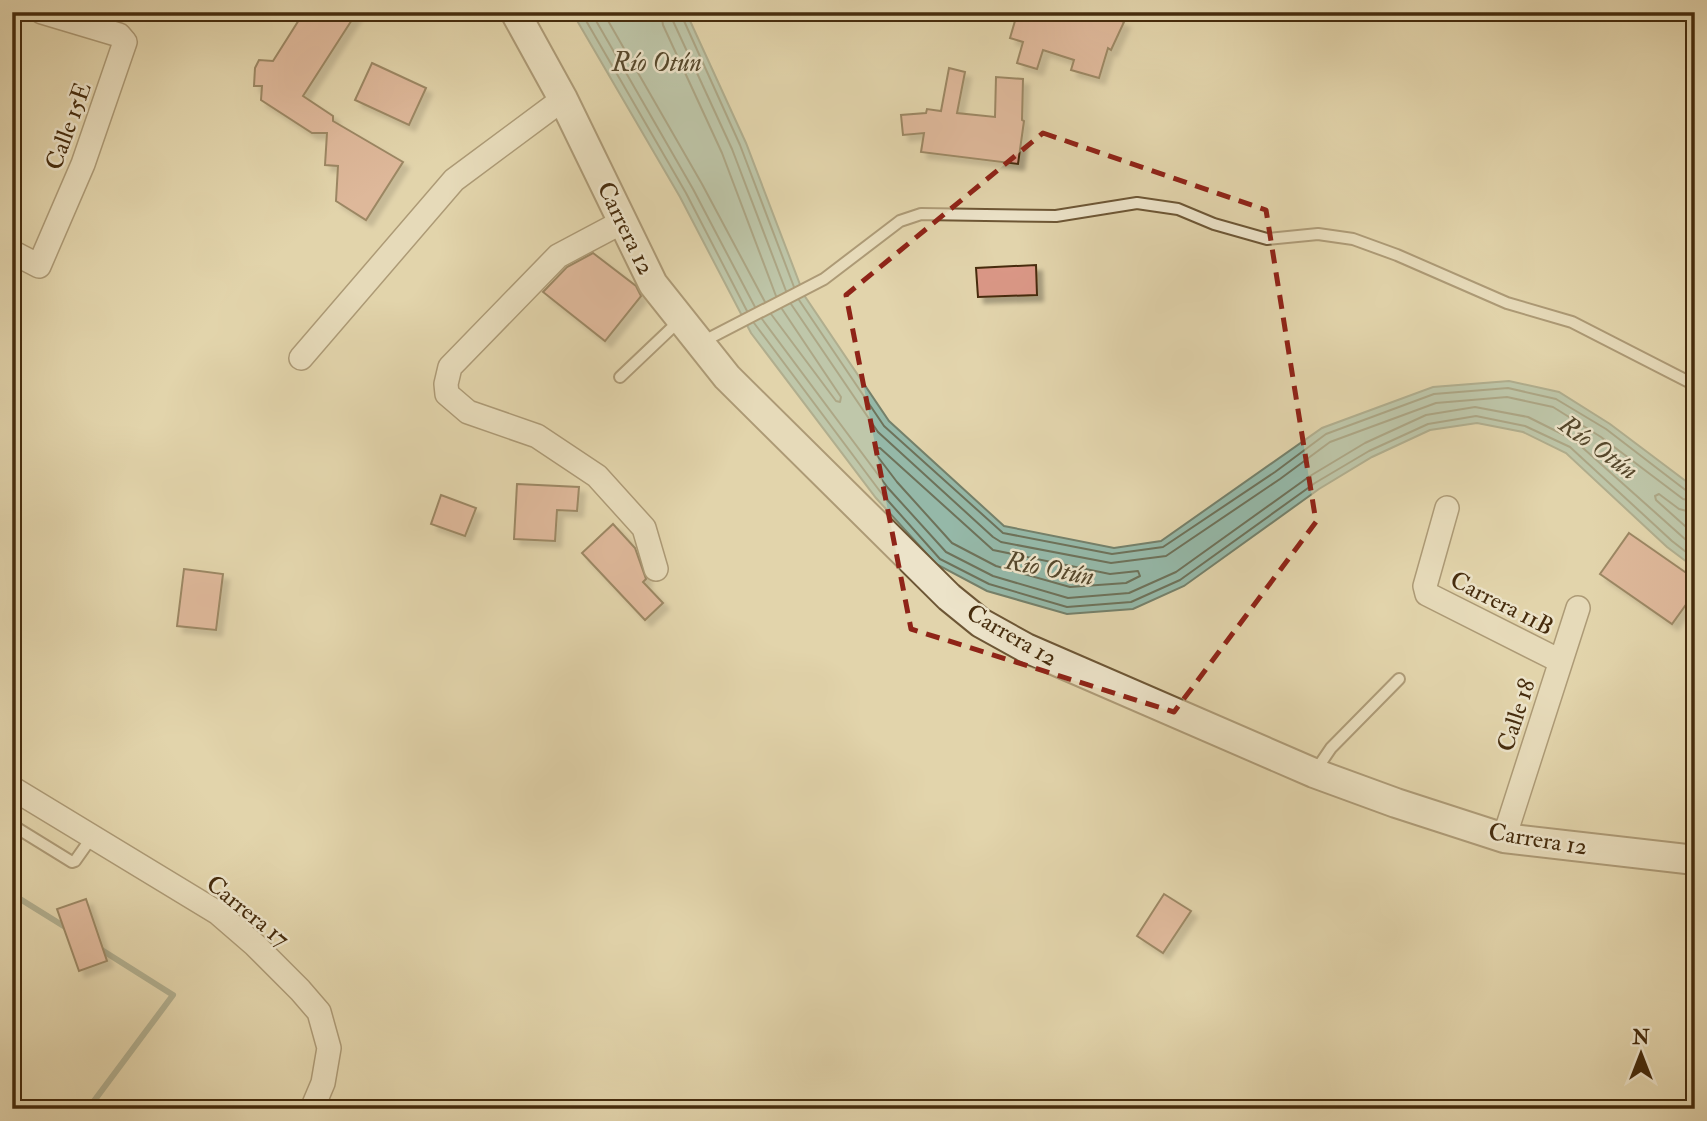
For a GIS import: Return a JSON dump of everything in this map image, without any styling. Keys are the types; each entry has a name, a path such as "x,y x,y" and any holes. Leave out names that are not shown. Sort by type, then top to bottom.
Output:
{"street":[{"path":"42,12 80,18"},
{"name":"Carrera 12","path":"515,12 563,99 653,284 680,320 727,377 949,597 981,623 1026,648 1314,773 1396,803 1504,838 1695,860"},
{"name":"Calle 15E","path":"12,252 39,266 83,164 125,42 119,35 80,18"},
{"path":"301,358 454,180 563,99"},
{"path":"622,222 558,256 450,367 446,384 447,394 468,412 537,436 597,476 644,527 656,569"},
{"name":"Carrera 11B","path":"1447,508 1425,586 1427,594 1560,662"},
{"name":"Calle 18","path":"1504,838 1578,608"},
{"name":"Carrera 17","path":"12,788 218,914 255,945 319,1012 329,1048 323,1083 312,1109"}],"lane":[{"path":"699,343 824,279 900,221 921,214 1056,216 1137,203 1178,209 1213,224 1267,239 1318,234 1353,239 1507,303 1572,322 1695,385"},
{"path":"620,377 680,320"},
{"path":"1314,773 1331,748 1399,679"},
{"path":"12,825 72,862 92,837"}],"highlighted area":[{"path":"1043,133 1266,210 1316,522 1174,712 911,629 846,295"}],"water":[{"name":"Río Otún","path":"572,12 686,12 746,143 804,295 889,421 1004,526 1114,548 1161,541 1322,428 1433,387 1509,381 1559,392 1610,424 1695,488 1695,568 1667,547 1566,453 1523,432 1477,423 1430,430 1372,457 1319,489 1184,586 1133,609 1067,614 987,591 936,564 876,498 751,333 680,197"}],"building":[{"path":"304,12 357,12 303,96 333,116 333,121 403,162 366,220 336,201 338,166 325,165 327,133 312,133 261,100 262,86 254,86 255,68 259,60 273,61"},
{"path":"1039,12 1102,12 1124,22 1111,50 1108,48 1099,78 1071,70 1074,60 1043,50 1037,69 1017,63 1023,42 1010,38 1017,14 1035,19"},
{"path":"372,63 426,88 409,125 355,100"},
{"path":"949,68 965,72 957,113 995,117 996,77 1023,79 1024,121 1018,164 921,152 924,133 903,135 901,115 926,113 927,109 941,111"},
{"path":"593,253 636,286 641,296 605,341 543,292 567,267"},
{"path":"1036,265 1037,295 978,297 976,268"},
{"path":"517,484 579,487 577,511 557,510 555,541 514,539"},
{"path":"441,495 476,508 465,536 431,524"},
{"path":"613,524 635,548 646,579 643,582 663,603 645,620 582,553"},
{"path":"1629,533 1695,579 1695,592 1672,624 1600,574"},
{"path":"184,569 223,574 216,630 177,626"},
{"path":"1164,894 1191,911 1163,953 1137,936"},
{"path":"86,899 107,961 79,971 57,909"}],"waterway":[{"path":"12,894 70,930"},
{"path":"88,1109 173,995 97,947"}]}
